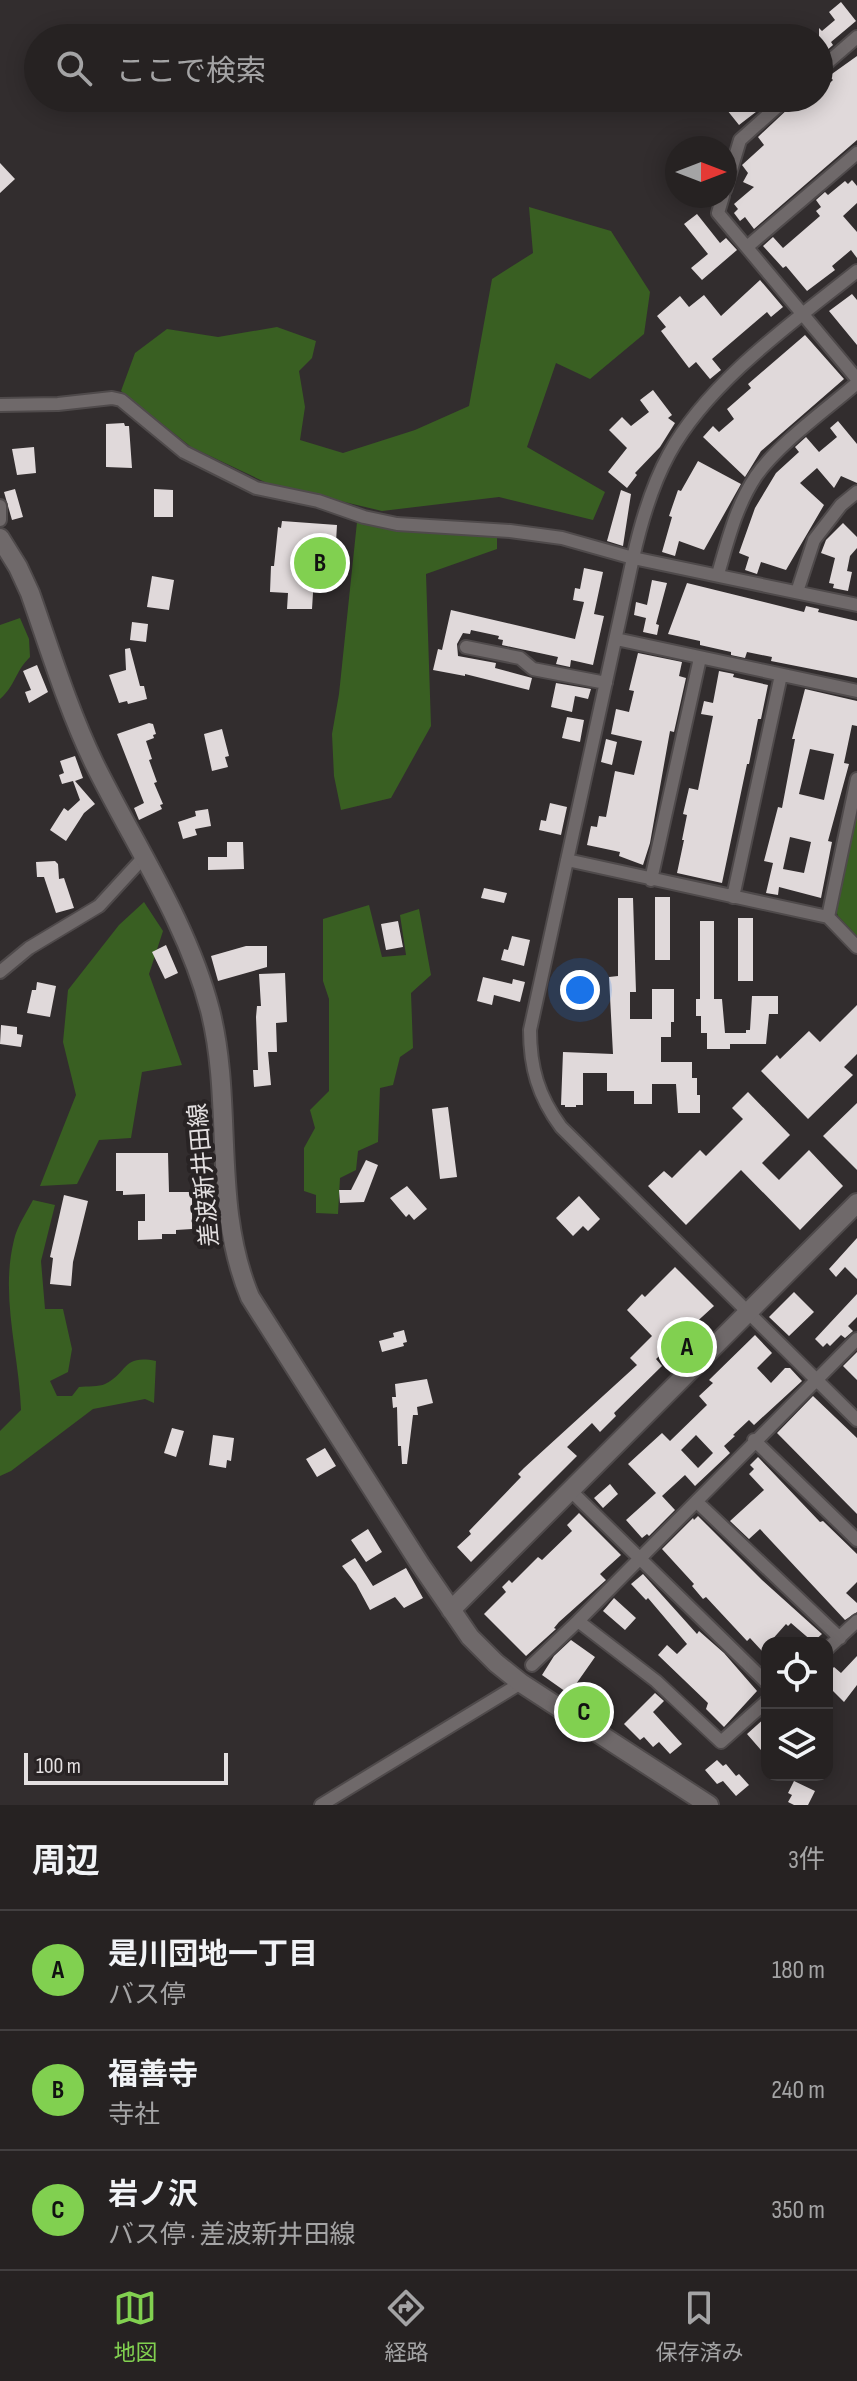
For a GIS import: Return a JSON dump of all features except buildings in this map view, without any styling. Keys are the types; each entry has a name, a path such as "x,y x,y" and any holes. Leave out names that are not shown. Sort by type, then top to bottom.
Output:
{"main road":[{"name":"差波新井田線","path":"0,538 30,593 93,761 187,945 210,1011 220,1080 229,1232 243,1282 268,1329 470,1637 521,1683 709,1805"},
{"path":"451,1610 857,1203"}],"street":[{"path":"833,58 857,37"},
{"path":"737,150 740,140 771,112"},
{"path":"747,247 857,153"},
{"path":"718,574 736,513 757,475 857,381 718,213 719,208"},
{"path":"857,271 719,387 687,425 657,478 641,522 530,1030 530,1058 536,1084 561,1127 857,1420"},
{"path":"0,405 121,400 184,452 256,488 318,501 364,517 397,524 510,531 562,538 633,558 857,605"},
{"path":"797,592 814,540 841,505 857,492"},
{"path":"0,506 0,520"},
{"path":"616,639 857,691"},
{"path":"466,647 520,658 533,669 606,683"},
{"path":"651,880 700,658"},
{"path":"733,897 781,675"},
{"path":"828,917 857,779"},
{"path":"0,972 29,948 99,906 143,858"},
{"path":"567,860 828,917 857,947"},
{"path":"532,1665 857,1339"},
{"path":"754,1440 857,1540"},
{"path":"571,1491 761,1677"},
{"path":"697,1502 840,1638"},
{"path":"578,1621 656,1681 721,1742 761,1706"},
{"path":"833,1644 857,1621"},
{"path":"321,1805 521,1683"}],"green space":[{"path":"529,207 611,231 650,292 644,334 590,379 556,363 527,447 605,492 593,520 499,497 382,511 269,484 191,447 121,391 135,353 167,329 218,337 277,327 316,341 312,358 299,371 305,407 300,440 343,453 415,430 469,406 492,279 533,253"},
{"path":"357,522 410,532 497,537 497,549 426,574 431,726 391,798 341,810 334,776 332,734"},
{"path":"20,618 29,639 30,657 0,699 0,625"},
{"path":"857,809 857,936 838,916 835,908"},
{"path":"144,902 163,931 149,974 182,1065 142,1072 131,1138 99,1140 77,1184 40,1186 76,1095 63,1042 68,990 119,925"},
{"path":"369,905 382,957 406,955 400,915 419,909 431,975 411,993 413,1048 400,1057 393,1085 380,1088 378,1142 358,1151 356,1170 340,1178 338,1214 316,1213 316,1195 304,1191 304,1148 315,1128 310,1110 329,1091 329,999 323,981 323,919"},
{"path":"33,1200 55,1205 41,1261 45,1309 63,1309 72,1349 68,1372 50,1381 57,1396 72,1396 79,1387 105,1384 131,1362 145,1360 156,1361 154,1403 145,1399 93,1409 0,1476 0,1431 21,1410 10,1303 10,1261 15,1235"}],"place":[{"name":"福善寺","path":"320,563"},
{"name":"是川団地一丁目","path":"687,1347"},
{"name":"岩ノ沢","path":"584,1712"}]}
